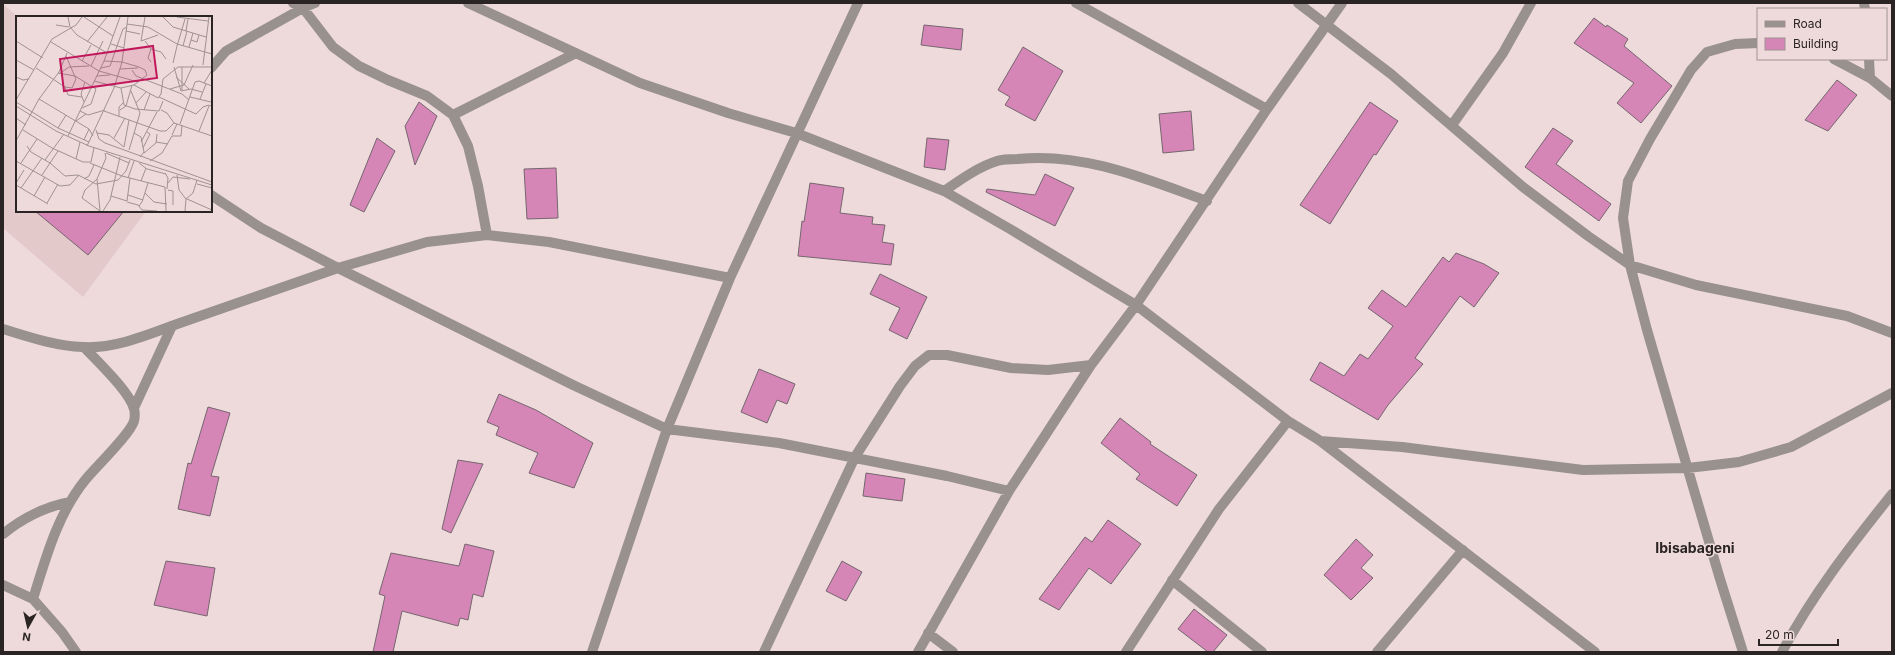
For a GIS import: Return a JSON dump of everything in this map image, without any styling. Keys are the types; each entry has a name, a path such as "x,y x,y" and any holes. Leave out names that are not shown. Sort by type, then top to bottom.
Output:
{"street":[{"path":"293,3 303,8 333,47 359,66 427,96 453,115 468,146 478,186 487,235"},
{"path":"212,67 226,51 303,8 315,3"},
{"path":"468,3 640,83 728,113 796,133 944,191 1010,229 1136,305 1288,422 1319,440 1595,652"},
{"path":"592,652 668,429 730,278 796,133 858,3"},
{"path":"1076,3 1267,109"},
{"path":"1298,3 1328,24 1452,125 1524,187 1588,236 1630,265 1696,285 1847,316 1892,333"},
{"path":"918,652 1009,491 1091,366 1136,305 1267,109 1342,3"},
{"path":"1452,125 1503,53 1531,3"},
{"path":"1743,652 1688,468 1630,265 1623,218 1628,180 1650,139 1691,70 1707,52 1735,44 1757,42"},
{"path":"453,115 576,52"},
{"path":"1836,60 1870,78 1892,96"},
{"path":"1869,60 1870,78"},
{"path":"944,191 967,176 997,161 1037,157 1076,160 1131,174 1206,201"},
{"path":"212,196 261,228 338,268 573,385 668,429 779,443 855,457 1009,491"},
{"path":"3,329 57,345 84,347 109,345 172,326 338,268 427,242 487,235 549,242 730,278"},
{"path":"33,598 45,559 59,523 70,502 85,480 128,431 134,421 134,408 172,326"},
{"path":"84,347 128,396 134,408"},
{"path":"764,652 855,457 900,386 915,366 929,356 946,355 1018,368 1048,370 1091,366"},
{"path":"1319,440 1402,447 1583,470 1688,468 1739,462 1791,447 1892,392"},
{"path":"1126,652 1219,509 1288,422"},
{"path":"1782,652 1803,615 1862,532 1892,494"},
{"path":"3,534 33,513 54,505 70,502"},
{"path":"1378,652 1463,550"},
{"path":"1172,580 1262,652"},
{"path":"3,585 33,598 62,632 76,652"},
{"path":"928,633 953,652"}],"shaded area":[{"path":"3,4 17,16 16,212 145,212 83,297 3,228"}],"building":[{"path":"1594,18 1606,27 1607,25 1628,39 1624,46 1672,86 1641,123 1617,103 1634,83 1574,43"},
{"path":"924,25 963,29 961,50 921,45"},
{"path":"1023,47 1063,71 1035,121 1005,105 1010,97 998,90"},
{"path":"1837,80 1857,95 1828,131 1805,120"},
{"path":"419,102 437,116 415,165 405,126"},
{"path":"1370,102 1398,121 1376,155 1374,154 1330,224 1300,205"},
{"path":"1191,111 1194,150 1163,153 1159,114"},
{"path":"1553,128 1573,141 1556,164 1611,204 1599,221 1525,167"},
{"path":"377,138 395,151 364,212 350,205"},
{"path":"927,138 949,140 945,170 924,167"},
{"path":"556,168 558,218 527,219 524,169"},
{"path":"1045,174 1074,188 1055,226 986,192 987,189 1035,195"},
{"path":"810,183 844,188 840,213 873,217 872,224 885,225 882,242 894,244 891,265 798,256 802,221 804,222"},
{"path":"36,212 123,212 88,255"},
{"path":"1456,253 1484,264 1499,273 1474,307 1460,296 1415,358 1423,364 1388,405 1378,420 1310,380 1320,362 1344,376 1360,354 1368,359 1393,326 1368,308 1382,290 1406,307 1443,257 1449,262"},
{"path":"880,274 927,297 907,339 889,330 900,308 870,294"},
{"path":"759,369 795,384 787,404 777,400 767,423 741,412"},
{"path":"499,394 536,410 593,443 574,488 529,473 538,453 496,435 499,427 487,422"},
{"path":"208,407 230,413 211,476 219,477 210,516 178,509 188,463 191,464"},
{"path":"1120,418 1151,442 1150,444 1197,475 1177,506 1136,479 1140,474 1101,443"},
{"path":"458,460 483,464 451,533 442,529"},
{"path":"866,473 905,479 902,501 863,496"},
{"path":"1108,520 1141,544 1111,584 1089,568 1059,610 1039,599 1085,537 1092,542"},
{"path":"1356,539 1373,555 1361,568 1373,578 1351,600 1324,575"},
{"path":"465,544 494,551 483,597 473,594 468,620 460,618 458,626 402,611 393,652 373,652 385,596 379,594 391,553 459,566"},
{"path":"166,561 215,568 207,616 154,605"},
{"path":"842,561 862,572 846,601 826,591"},
{"path":"1194,609 1227,635 1213,652 1208,652 1178,629"}],"district":[{"name":"Ibisabageni","path":"1695,548"}]}
